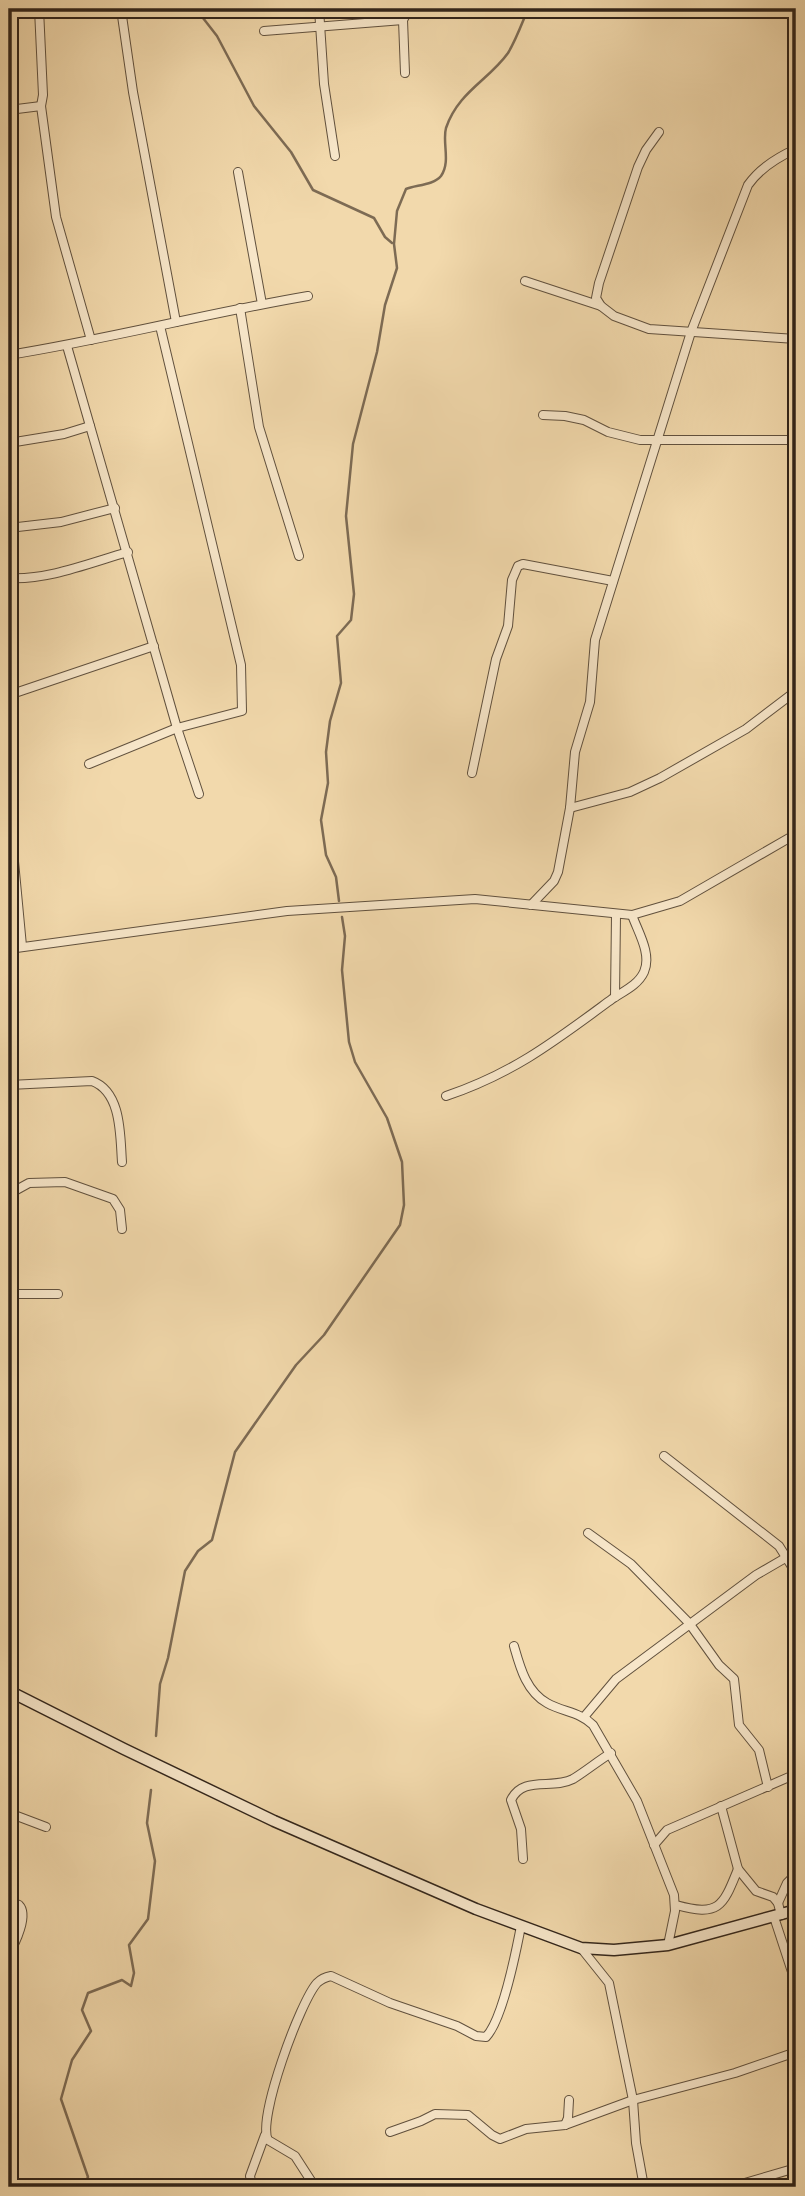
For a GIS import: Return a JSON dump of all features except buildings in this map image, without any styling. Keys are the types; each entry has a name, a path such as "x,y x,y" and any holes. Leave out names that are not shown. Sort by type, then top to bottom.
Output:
{"street":[{"path":"39,9 43,95 41,106 56,217 91,340"},
{"path":"121,9 133,92 176,322"},
{"path":"319,9 324,84 335,156"},
{"path":"405,73 403,20 409,9"},
{"path":"264,31 403,20"},
{"path":"9,110 41,106"},
{"path":"601,306 596,298 599,283 638,167 659,132"},
{"path":"531,905 554,881 558,872 570,808 575,752 590,702 596,640 691,332 748,185 761,170 796,149"},
{"path":"238,172 262,304"},
{"path":"525,281 601,306 614,316 649,329 796,339"},
{"path":"9,355 67,346 308,296"},
{"path":"240,308 259,427 299,556"},
{"path":"89,764 177,728 242,711 241,665 160,326"},
{"path":"67,346 177,728 199,794"},
{"path":"543,415 584,420 608,432 656,442 796,440"},
{"path":"9,443 64,434 90,426"},
{"path":"9,528 61,522 115,508"},
{"path":"9,578 24,579 56,573 128,552"},
{"path":"472,773 496,659 508,626 512,580 518,566 523,564 613,581"},
{"path":"9,695 154,646"},
{"path":"570,808 630,792 660,778 746,729 796,691"},
{"path":"11,830 22,947"},
{"path":"9,948 287,911 475,899 632,915 680,901 796,834"},
{"path":"615,997 616,915"},
{"path":"446,1096 513,1069 638,982 645,970 646,951 632,915"},
{"path":"9,1085 92,1081 100,1084 115,1107 120,1124 122,1162"},
{"path":"9,1194 29,1183 65,1182 113,1199 120,1210 122,1229"},
{"path":"9,1294 58,1294"},
{"path":"664,1455 779,1546 796,1573"},
{"path":"588,1533 631,1564 689,1623 719,1665 734,1678 740,1724 759,1749 768,1787"},
{"path":"584,1717 616,1679 756,1575 787,1557"},
{"path":"514,1646 521,1671 533,1690 546,1702 584,1717 593,1725 638,1801 676,1905 668,1945"},
{"path":"9,1691 274,1821 476,1909 581,1948 614,1950 668,1945 796,1910"},
{"path":"523,1859 521,1829 511,1800 514,1793 527,1785 566,1781 611,1753"},
{"path":"654,1845 667,1830 796,1774"},
{"path":"721,1806 738,1869 756,1891 769,1895 778,1903"},
{"path":"9,1813 46,1827"},
{"path":"676,1905 695,1910 718,1906 726,1898 738,1869"},
{"path":"796,1874 787,1883 778,1903 778,1916 796,1984"},
{"path":"9,1901 19,1905 23,1912 21,1927 9,1953"},
{"path":"252,2187 250,2176 265,2135 272,2094 286,2050 310,1992 318,1982 331,1976 341,1979 390,2003 457,2026 476,2036 486,2037 493,2028 512,1975 522,1926"},
{"path":"581,1948 609,1983 633,2100 637,2156 644,2187"},
{"path":"390,2132 435,2114 468,2115 496,2138 526,2129 565,2125 633,2100 735,2073 796,2052"},
{"path":"565,2125 569,2100"},
{"path":"265,2135 275,2146 295,2156 315,2187"},
{"path":"731,2187 796,2168"}],"waterway":[{"path":"196,9 217,36 254,106 291,152 313,190 374,218 385,237 392,243"},
{"path":"339,901 336,877 326,855 321,820 328,783 326,752 330,721 341,683 337,636 351,620 354,594 346,516 353,444 377,352 385,305 397,268 394,244 397,211 406,189 429,183 441,176 446,158 445,134 451,116 466,96 508,53 528,9"},
{"path":"156,1736 160,1684 168,1658 185,1571 198,1551 212,1540 235,1452 296,1365 324,1335 400,1225 404,1205 402,1162 387,1118 355,1062 349,1042 342,970 345,936 342,917"},
{"path":"83,2187 88,2177 61,2099 72,2060 91,2031 82,2010 88,1993 122,1980 131,1986 134,1973 129,1945 148,1919 155,1861 147,1823 151,1790"}]}
